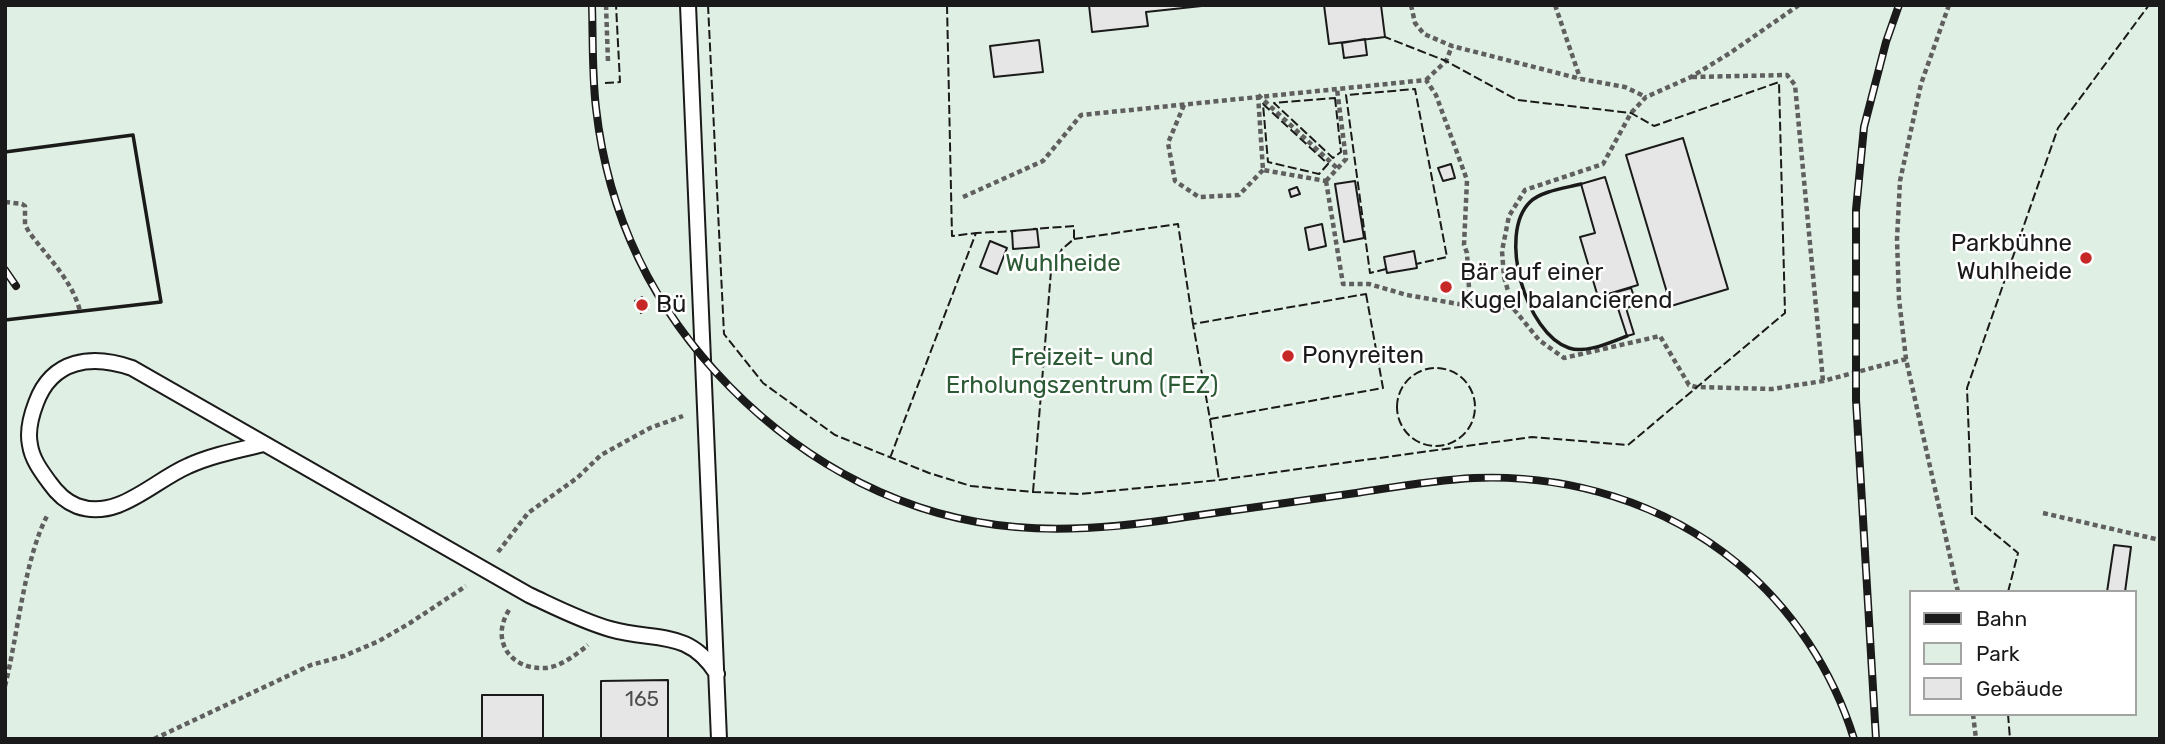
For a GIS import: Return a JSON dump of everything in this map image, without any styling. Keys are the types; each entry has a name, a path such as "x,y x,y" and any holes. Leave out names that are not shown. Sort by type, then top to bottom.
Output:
{"lane":[{"path":"688,5 719,739"},
{"path":"264,444 185,467 142,494 100,510 77,506 58,495 37,465 29,444 30,417 42,387 57,372 90,360 110,360 132,368 529,595 570,615 611,630 674,640 693,647 707,658 717,674"}],"path":[{"path":"606,5 608,62"},
{"path":"1411,5 1415,23 1424,34 1452,46 1581,79 1625,87 1646,97"},
{"path":"1555,5 1581,79"},
{"path":"1799,5 1691,77 1646,97 1631,113 1604,164 1525,190 1509,216 1502,251 1504,277 1513,308 1539,340 1564,358 1660,336 1689,385 1696,387 1772,389 1823,381 1906,359"},
{"path":"1949,5 1921,84 1899,181 1897,239 1906,359 1958,590"},
{"path":"963,197 1043,161 1081,115 1426,79 1446,61 1452,46"},
{"path":"1691,77 1787,75 1795,85 1823,381"},
{"path":"1426,79 1436,95 1467,180 1464,245 1467,253 1470,306"},
{"path":"1337,89 1346,159 1326,181 1343,284 1369,284 1407,295 1470,306 1513,308"},
{"path":"1258,95 1337,168"},
{"path":"1184,105 1168,142 1175,181 1199,197 1239,195 1263,170 1258,95"},
{"path":"1263,170 1326,181"},
{"path":"5,202 24,206 25,225 69,284 76,295 80,311"},
{"path":"154,739 311,665 344,656 379,641 469,583 485,569 528,513 577,478 601,455 650,428 682,416 704,413"},
{"path":"5,686 28,572 44,521 58,495"},
{"path":"2043,513 2160,540"},
{"path":"529,595 513,604 506,615 502,637 505,651 528,667 547,668 569,660 611,630"},
{"path":"1973,716 1976,739"}],"green space":[{"name":"Freizeit- und Erholungszentrum (FEZ)","path":"5,5 2160,5 2160,739 5,739"}],"building":[{"path":"1089,5 1211,5 1146,12 1148,26 1092,32"},
{"path":"1324,5 1381,5 1385,37 1329,44"},
{"path":"1365,39 1367,55 1344,58 1342,43"},
{"path":"1039,40 1043,72 994,77 990,46"},
{"path":"1683,138 1728,289 1671,306 1626,155"},
{"path":"1451,164 1455,178 1443,181 1438,168"},
{"path":"1605,177 1638,285 1598,297 1580,237 1595,233 1581,184"},
{"path":"1355,181 1364,238 1344,242 1335,184"},
{"path":"1297,187 1300,194 1291,197 1289,190"},
{"path":"1322,224 1326,246 1309,250 1305,228"},
{"path":"1037,229 1039,247 1013,249 1012,231"},
{"path":"990,241 1007,248 997,274 980,267"},
{"path":"1414,251 1417,268 1387,273 1384,257"},
{"path":"1631,288 1637,305 1626,308 1634,334 1627,336 1613,293"},
{"name":"Bü","path":"642,297 648,309 641,313 635,301"},
{"path":"2114,545 2131,547 2125,590 2107,590"},
{"path":"668,680 668,739 601,739 601,681"},
{"path":"482,695 543,695 543,739 482,739"}],"railway":[{"path":"592,5 593,69 602,148 611,186 639,259 679,326 730,387 792,441 825,463 897,499 936,512 975,522 1037,528 1144,523 1474,478 1545,481 1614,496 1678,524 1709,542 1737,563 1776,600 1822,665 1835,689 1854,739"},
{"path":"1876,739 1856,400 1856,210 1864,127 1886,42 1899,5"},
{"path":"5,270 16,286"}],"fence":[{"path":"605,83 620,82 616,5"},
{"path":"708,5 724,334 763,383 835,435 929,473 971,486 1080,494 1219,480 1532,437 1628,445 1785,313 1779,82 1654,126 1631,113 1517,100 1446,61 1385,37"},
{"path":"947,5 952,236 976,233 975,235"},
{"path":"2009,590 2018,553 1972,515 1967,388 2058,128 2149,5"},
{"path":"1386,269 1370,273 1346,95 1415,89 1447,257 1416,264"},
{"path":"1335,98 1341,152 1333,158 1274,103 1335,98"},
{"path":"1263,104 1328,164 1319,174 1268,162 1263,104"},
{"path":"1074,239 1178,224 1193,324"},
{"path":"1033,229 1074,226 1074,239 1062,249 1051,271 1033,492"},
{"path":"890,458 976,233 1016,231"},
{"path":"1366,294 1383,388 1210,419 1193,324 1366,294"},
{"path":"1436,368 1451,371 1463,380 1472,392 1475,407 1472,422 1463,434 1451,443 1436,446 1421,443 1409,434 1400,422 1397,407 1400,392 1409,380 1421,371 1436,368"},
{"path":"1210,419 1219,480"},
{"path":"2008,716 2010,739"}],"wall":[{"path":"5,152 133,135 161,302 5,320"},
{"path":"1581,184 1540,195 1530,202 1520,217 1516,236 1516,259 1521,282 1540,324 1554,339 1569,348 1591,348 1627,336"}],"place":[{"name":"Parkbühne Wuhlheide","path":"2086,258"},
{"name":"Bär auf einer Kugel balancierend","path":"1446,287"},
{"name":"Bü","path":"642,305"},
{"name":"Ponyreiten","path":"1288,356"}],"park label":[{"name":"Wuhlheide","path":"1063,264"}]}
